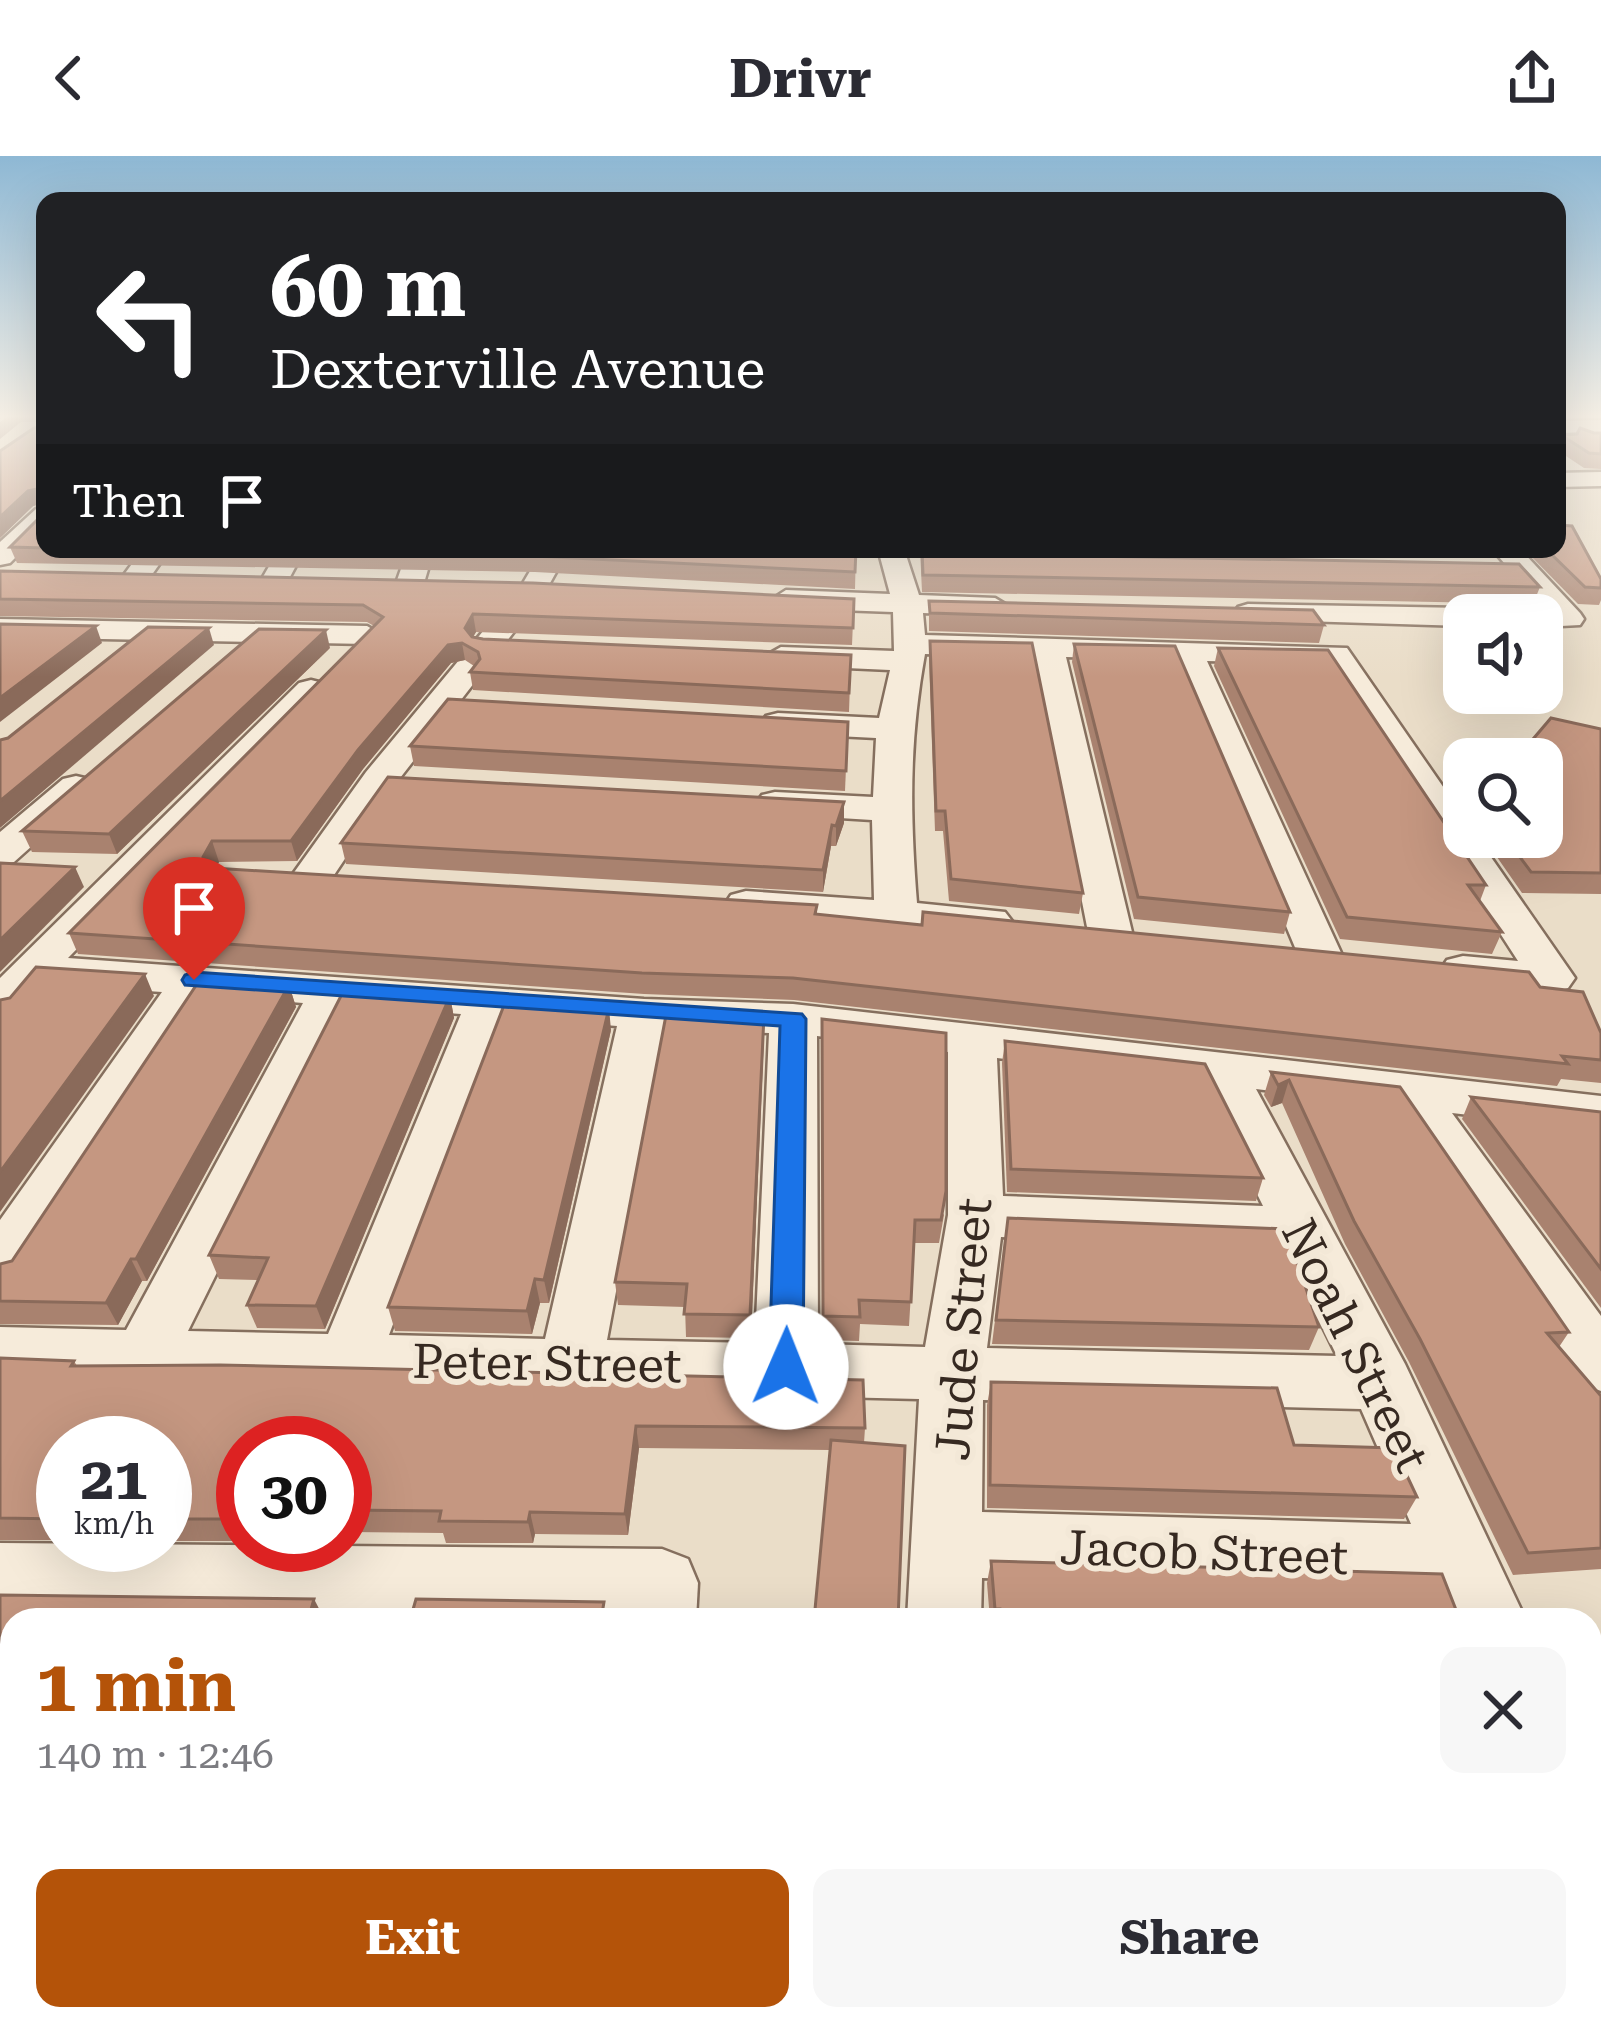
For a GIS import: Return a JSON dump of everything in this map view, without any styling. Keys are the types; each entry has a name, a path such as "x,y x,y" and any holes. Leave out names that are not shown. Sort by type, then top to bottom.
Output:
{"street":[{"path":"7,569 36,527"},
{"path":"147,558 123,579 180,580"},
{"path":"273,582 287,558"},
{"path":"409,583 418,558"},
{"path":"358,880 292,877 379,781 487,643 547,586 554,558"},
{"path":"894,558 907,605 908,653 894,730 891,810 896,913"},
{"path":"1476,567 1514,558 1546,594"},
{"path":"493,585 547,586"},
{"path":"767,598 1021,608"},
{"path":"1225,613 1443,617"},
{"path":"0,628 367,635 32,969 0,1007"},
{"path":"0,656 37,630"},
{"path":"106,662 142,634"},
{"path":"217,665 253,634"},
{"path":"487,643 534,645"},
{"path":"1048,649 1110,932"},
{"path":"742,654 1048,649 1336,655 1552,977 1414,965"},
{"path":"1187,652 1321,957"},
{"path":"442,703 489,705"},
{"path":"751,721 894,730"},
{"path":"0,853 109,759"},
{"path":"379,781 425,783"},
{"path":"728,800 891,810"},
{"path":"0,868 43,869"},
{"path":"85,871 128,872"},
{"path":"709,902 896,913 1157,938"},
{"path":"1274,951 1367,961"},
{"path":"32,969 644,1013 793,1019 1601,1113"},
{"path":"0,1265 194,980"},
{"path":"146,1354 334,989"},
{"path":"350,1358 489,1002"},
{"path":"571,1363 644,1013"},
{"path":"786,1367 793,1019"},
{"name":"Jude Street","path":"945,1608 952,1373 976,1215 972,1038"},
{"name":"Noah Street","path":"1220,1070 1382,1383 1474,1590"},
{"path":"1412,1094 1601,1365"},
{"path":"976,1215 1298,1228"},
{"name":"Peter Street","path":"0,1352 1382,1383"},
{"name":"Jacob Street","path":"949,1544 1474,1590"},
{"path":"0,1577 386,1600 660,1602"}],"building":[{"path":"0,502 16,502 0,517"},
{"path":"36,521 36,548 10,547"},
{"path":"1566,526 1572,526 1601,579 1601,588 1585,587 1555,558 1566,558"},
{"path":"573,558 856,558 855,572"},
{"path":"922,558 1519,564 1540,587 923,575"},
{"path":"0,571 533,583 854,599 853,628 473,614 465,628 472,637 483,639 851,655 849,693 470,672 480,659 478,652 462,643 448,645 358,750 291,841 212,841 203,857 213,868 817,905 815,914 922,925 923,912 1529,972 1540,987 1583,992 1601,1033 1601,1060 1562,1056 1568,1064 793,978 642,973 69,933 383,617 363,605 0,599"},
{"path":"929,601 1313,610 1324,625 930,613"},
{"path":"0,624 96,626 0,698"},
{"path":"148,627 209,628 0,801 0,740"},
{"path":"259,629 326,630 109,834 22,831"},
{"path":"930,641 1032,643 1083,893 951,879 945,811 936,811"},
{"path":"1074,644 1175,646 1290,912 1138,897"},
{"path":"1218,648 1328,650 1443,821 1443,858 1468,858 1486,885 1468,885 1502,932 1347,917"},
{"path":"448,699 848,722 846,771 410,746"},
{"path":"1551,718 1601,729 1601,873 1531,872 1521,858 1563,858 1563,738 1534,738"},
{"path":"388,777 844,802 836,826 832,825 823,870 341,843"},
{"path":"0,863 75,867 0,940"},
{"path":"36,967 145,974 0,1172 0,1000 10,998"},
{"path":"201,978 289,985 136,1259 131,1259 106,1303 0,1301 0,1264 12,1261"},
{"path":"345,988 450,996 316,1306 247,1305 268,1258 209,1255"},
{"path":"506,1000 609,1008 544,1280 535,1279 527,1311 388,1307"},
{"path":"667,1010 764,1015 750,1315 684,1314 687,1284 615,1282"},
{"path":"822,1019 946,1033 946,1191 941,1220 915,1220 911,1302 859,1300 860,1317 823,1316"},
{"path":"1005,1041 1205,1064 1263,1178 1011,1169"},
{"path":"1271,1072 1400,1087 1569,1332 1547,1333 1601,1396 1601,1548 1528,1553 1420,1339 1354,1221 1289,1080 1278,1085"},
{"path":"1471,1097 1601,1112 1601,1269"},
{"path":"1008,1218 1286,1229 1319,1327 996,1320"},
{"path":"0,1358 74,1361 71,1366 220,1365 863,1380 865,1428 636,1426 625,1514 530,1512 528,1522 439,1521 441,1511 372,1510 372,1416 216,1416 216,1519 192,1519 192,1416 36,1416 36,1519 0,1518"},
{"path":"991,1382 1277,1388 1294,1445 1394,1448 1417,1497 990,1485"},
{"path":"831,1440 905,1446 898,1608 815,1608"},
{"path":"991,1561 1442,1574 1455,1608 995,1608"},
{"path":"0,1595 314,1599 311,1608 0,1608"},
{"path":"416,1599 604,1602 603,1608 413,1608"}],"route":[{"path":"194,980 644,1013 793,1019 786,1367"}]}
